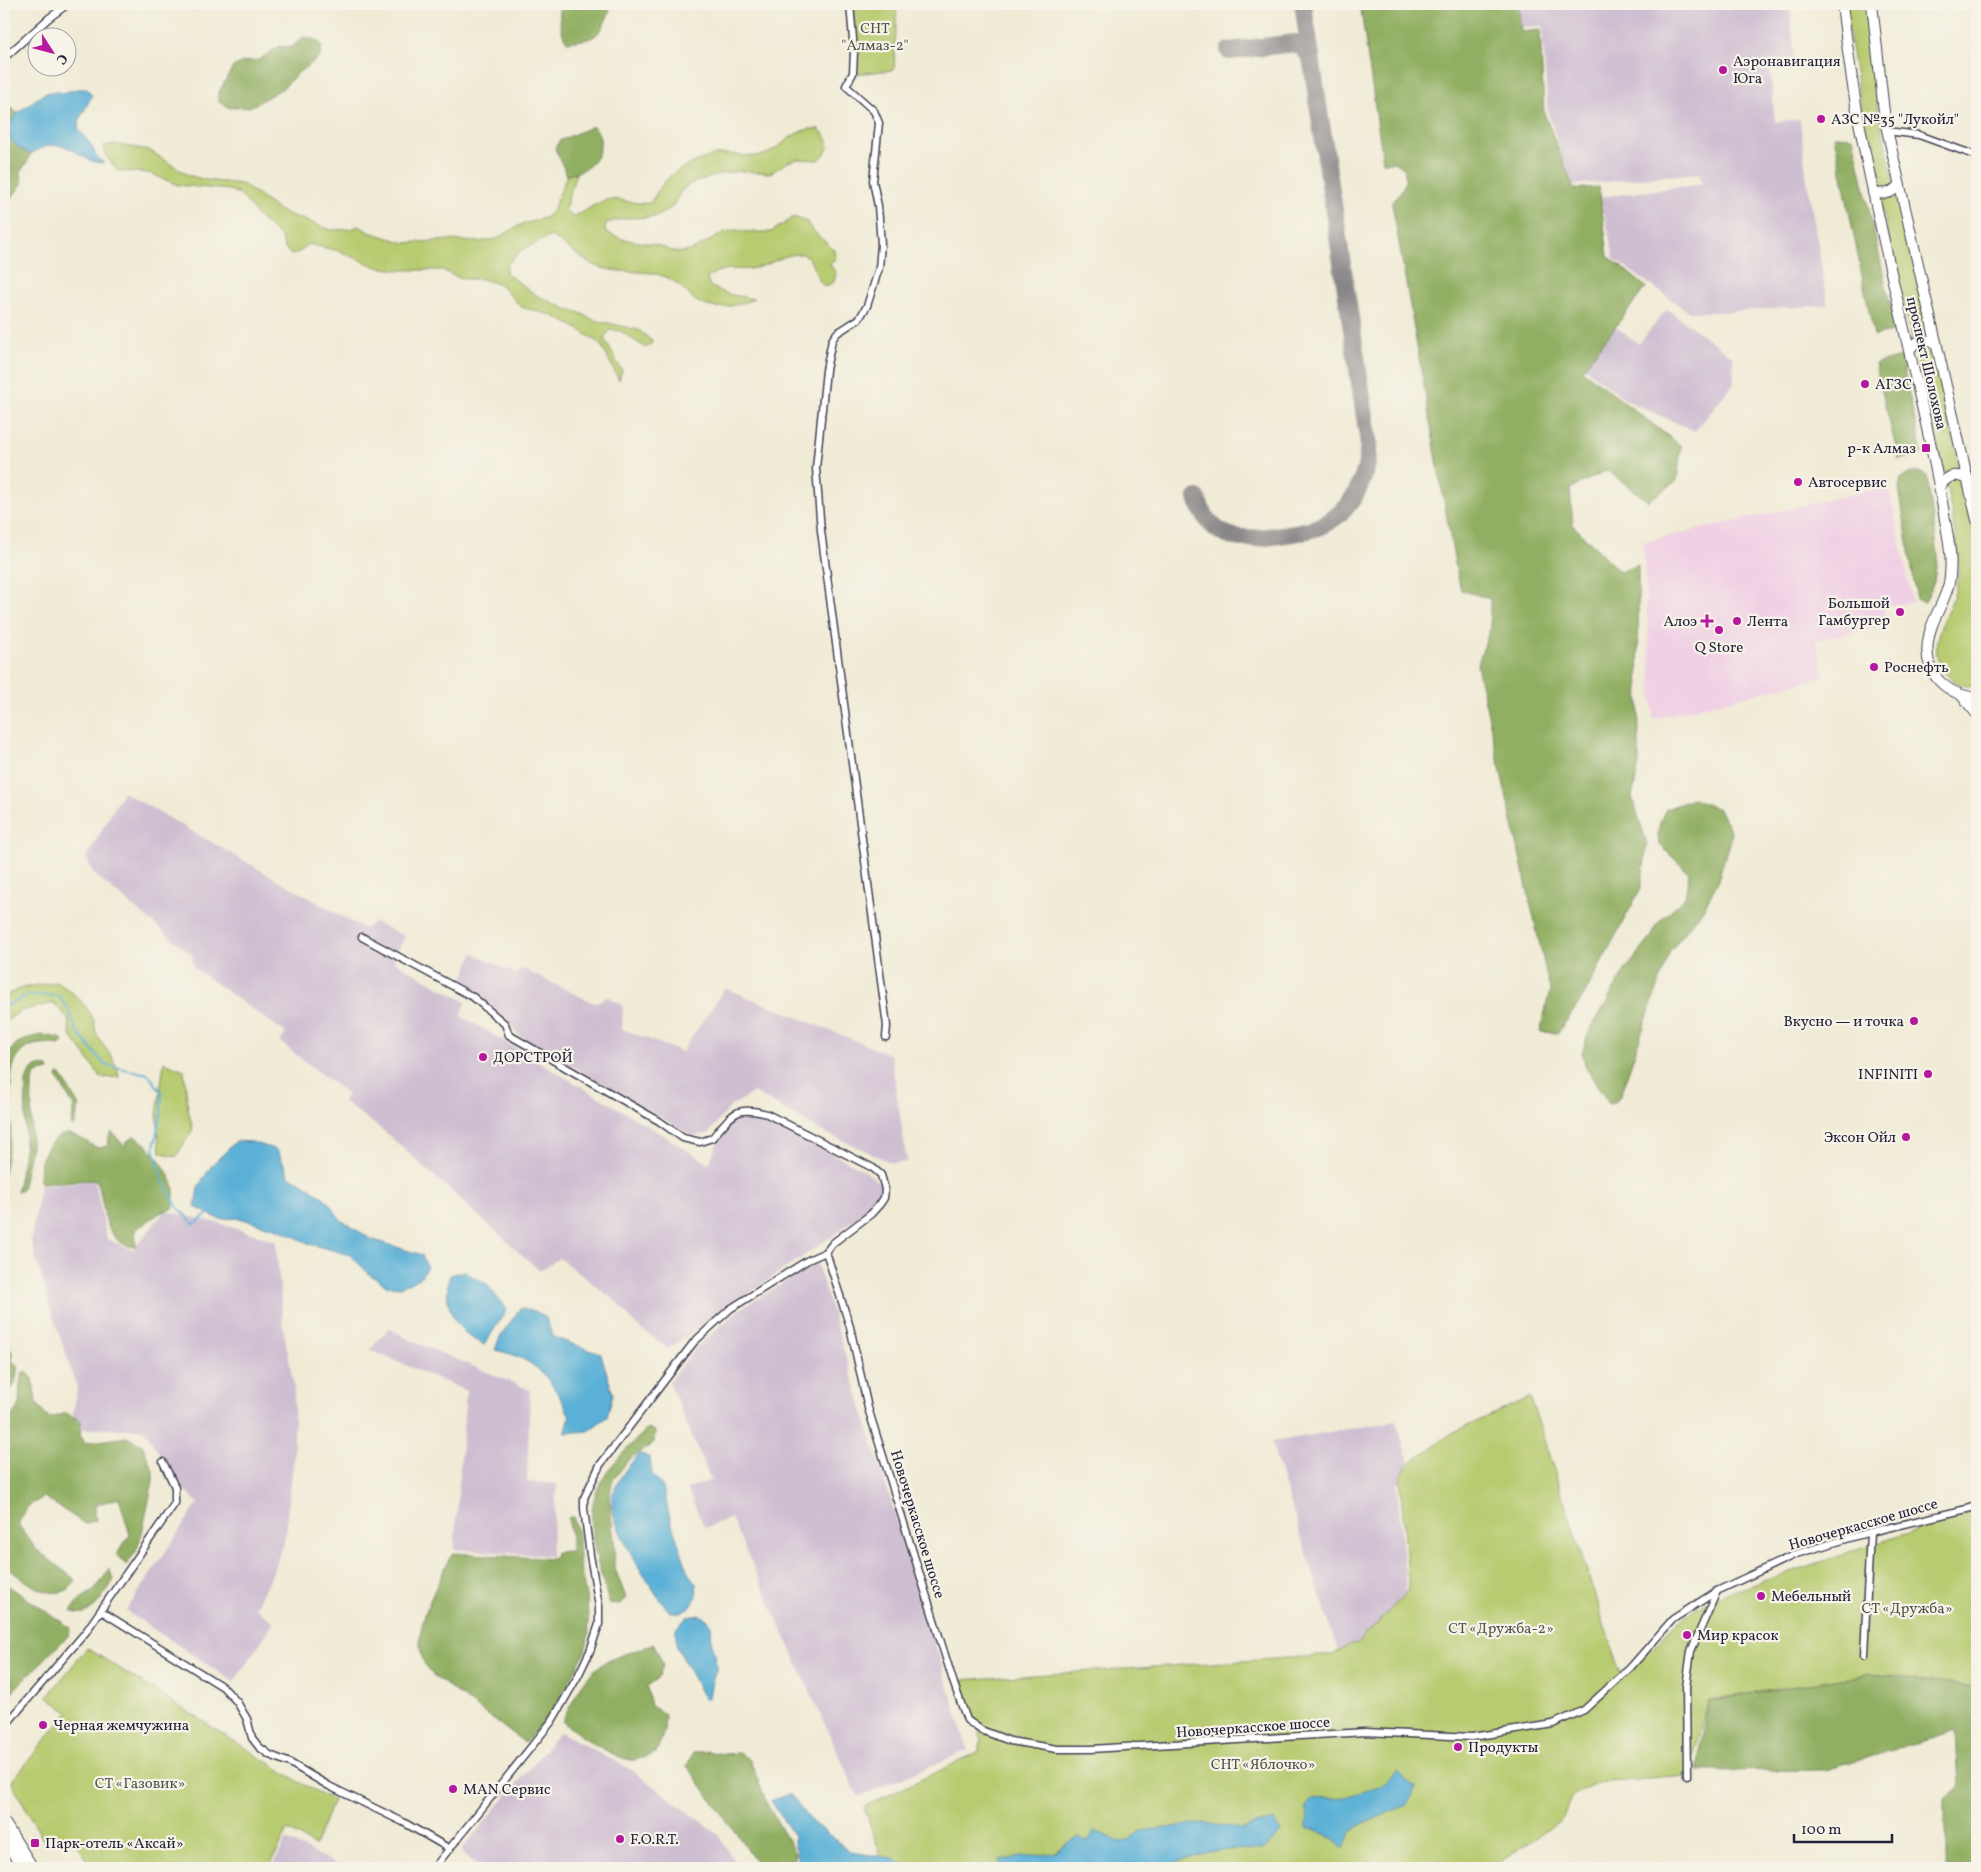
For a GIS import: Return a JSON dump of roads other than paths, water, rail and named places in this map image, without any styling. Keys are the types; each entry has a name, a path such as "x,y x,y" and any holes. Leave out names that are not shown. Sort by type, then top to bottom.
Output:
{"main road":[{"name":"проспект Шолохова","path":"1842,4 1859,126 1940,486 1951,556 1946,595 1929,636 1928,655 1938,680 1949,690 1962,696 1977,698"},
{"name":"проспект Шолохова","path":"1872,4 1887,131 1977,520"},
{"path":"1873,192 1891,193 1899,185"},
{"path":"1909,350 1915,343 1922,340 1933,342 1937,345"},
{"path":"1940,486 1945,479 1952,475 1968,479"},
{"path":"1962,696 1977,714"},
{"path":"4,1822 33,1868"},
{"path":"4,1840 22,1868"}],"street":[{"path":"4,58 68,4"},
{"path":"850,4 854,51 853,73 846,86 874,111 879,123 873,180 878,206 881,244 878,268 866,306 859,319 837,333 832,340 826,370 816,468 821,531 887,1026 886,1037"},
{"path":"1887,131 1918,135 1977,156"},
{"path":"362,937 473,997 505,1024 508,1035 659,1122 683,1138 700,1142 707,1141 737,1112 752,1110 768,1114 873,1168 884,1181 885,1189 884,1198 871,1214 833,1243 826,1252 808,1260 730,1309 694,1342 600,1465 584,1498 586,1531 599,1606 599,1624 590,1652 552,1721 434,1868"},
{"name":"Новочеркасское шоссе","path":"826,1252 850,1327 868,1408 954,1684 967,1720 974,1726 1010,1741 1057,1749 1091,1749 1365,1732 1472,1737 1553,1724 1584,1710 1630,1668 1673,1618 1717,1590 1796,1554 1870,1532 1974,1509"},
{"path":"4,1728 85,1633 175,1503 175,1487 163,1462"},
{"path":"1974,1509 1977,1504"},
{"path":"1864,1656 1870,1532"},
{"path":"1687,1776 1686,1687 1691,1651 1717,1590"},
{"path":"102,1610 223,1687 237,1702 247,1719 252,1738 259,1747 270,1755 290,1763 329,1786 403,1822 450,1848"}],"water":[{"path":"77,89 87,89 92,96 80,118 78,129 92,146 96,156 104,163 91,161 62,146 49,146 30,154 15,144 7,128 17,113 45,93 55,91 62,93"},
{"path":"236,1141 252,1142 277,1150 290,1177 326,1199 341,1220 371,1239 422,1255 427,1267 420,1278 400,1287 388,1286 370,1275 350,1255 310,1244 281,1230 239,1218 219,1219 195,1207 198,1187 212,1165"},
{"path":"465,1271 485,1282 507,1310 484,1345 466,1333 453,1317 449,1307 448,1286 450,1275"},
{"path":"520,1308 545,1316 553,1337 601,1354 613,1394 607,1417 588,1431 565,1433 570,1416 556,1391 542,1372 522,1359 495,1350 499,1339"},
{"path":"640,1453 650,1458 652,1474 663,1487 670,1519 689,1574 696,1584 697,1596 691,1606 681,1612 670,1612 653,1590 623,1539 612,1508 612,1497 617,1484 627,1468"},
{"path":"700,1615 707,1619 711,1625 712,1647 717,1667 709,1697 705,1700 676,1645 676,1628 687,1617"},
{"path":"1397,1771 1415,1787 1407,1805 1356,1826 1349,1836 1344,1849 1327,1834 1306,1829 1307,1806 1312,1799 1346,1797 1381,1786"},
{"path":"790,1794 813,1823 850,1852 893,1858 904,1865 919,1868 797,1868 794,1836 771,1801"},
{"path":"1274,1820 1281,1833 1263,1850 1238,1849 1202,1854 1190,1857 1167,1868 1001,1868 999,1860 1054,1853 1079,1837 1088,1842 1095,1831 1120,1842 1127,1841 1141,1831 1204,1823 1241,1829"}],"waterway":[{"path":"4,1007 28,995 59,996 68,1009 77,1032 105,1065 148,1074 162,1093 161,1113 154,1148 162,1180 178,1208 194,1224 208,1214"}],"place":[{"name":"Аэронавигация Юга","path":"1723,70"},
{"name":"АЗС №35 \"Лукойл\"","path":"1821,119"},
{"name":"АГЗС","path":"1865,384"},
{"name":"р-к Алмаз","path":"1926,448"},
{"name":"Автосервис","path":"1798,482"},
{"name":"Большой Гамбургер","path":"1900,612"},
{"name":"Алоэ","path":"1707,621"},
{"name":"Лента","path":"1737,621"},
{"name":"Q Store","path":"1719,630"},
{"name":"Роснефть","path":"1874,667"},
{"name":"Вкусно — и точка","path":"1914,1021"},
{"name":"ДОРСТРОЙ","path":"483,1057"},
{"name":"INFINITI","path":"1928,1074"},
{"name":"Эксон Ойл","path":"1906,1137"},
{"name":"Мебельный","path":"1761,1596"},
{"name":"Мир красок","path":"1687,1635"},
{"name":"Черная жемчужина","path":"43,1725"},
{"name":"Продукты","path":"1458,1747"},
{"name":"MAN Сервис","path":"453,1789"},
{"name":"F.O.R.T.","path":"620,1839"},
{"name":"Парк-отель «Аксай»","path":"35,1843"}],"park label":[{"name":"СНТ \"Алмаз-2\"","path":"875,36"},
{"name":"СТ «Дружба»","path":"1907,1608"},
{"name":"СТ «Дружба-2»","path":"1501,1628"},
{"name":"СНТ «Яблочко»","path":"1263,1764"},
{"name":"СТ «Газовик»","path":"140,1783"}]}
